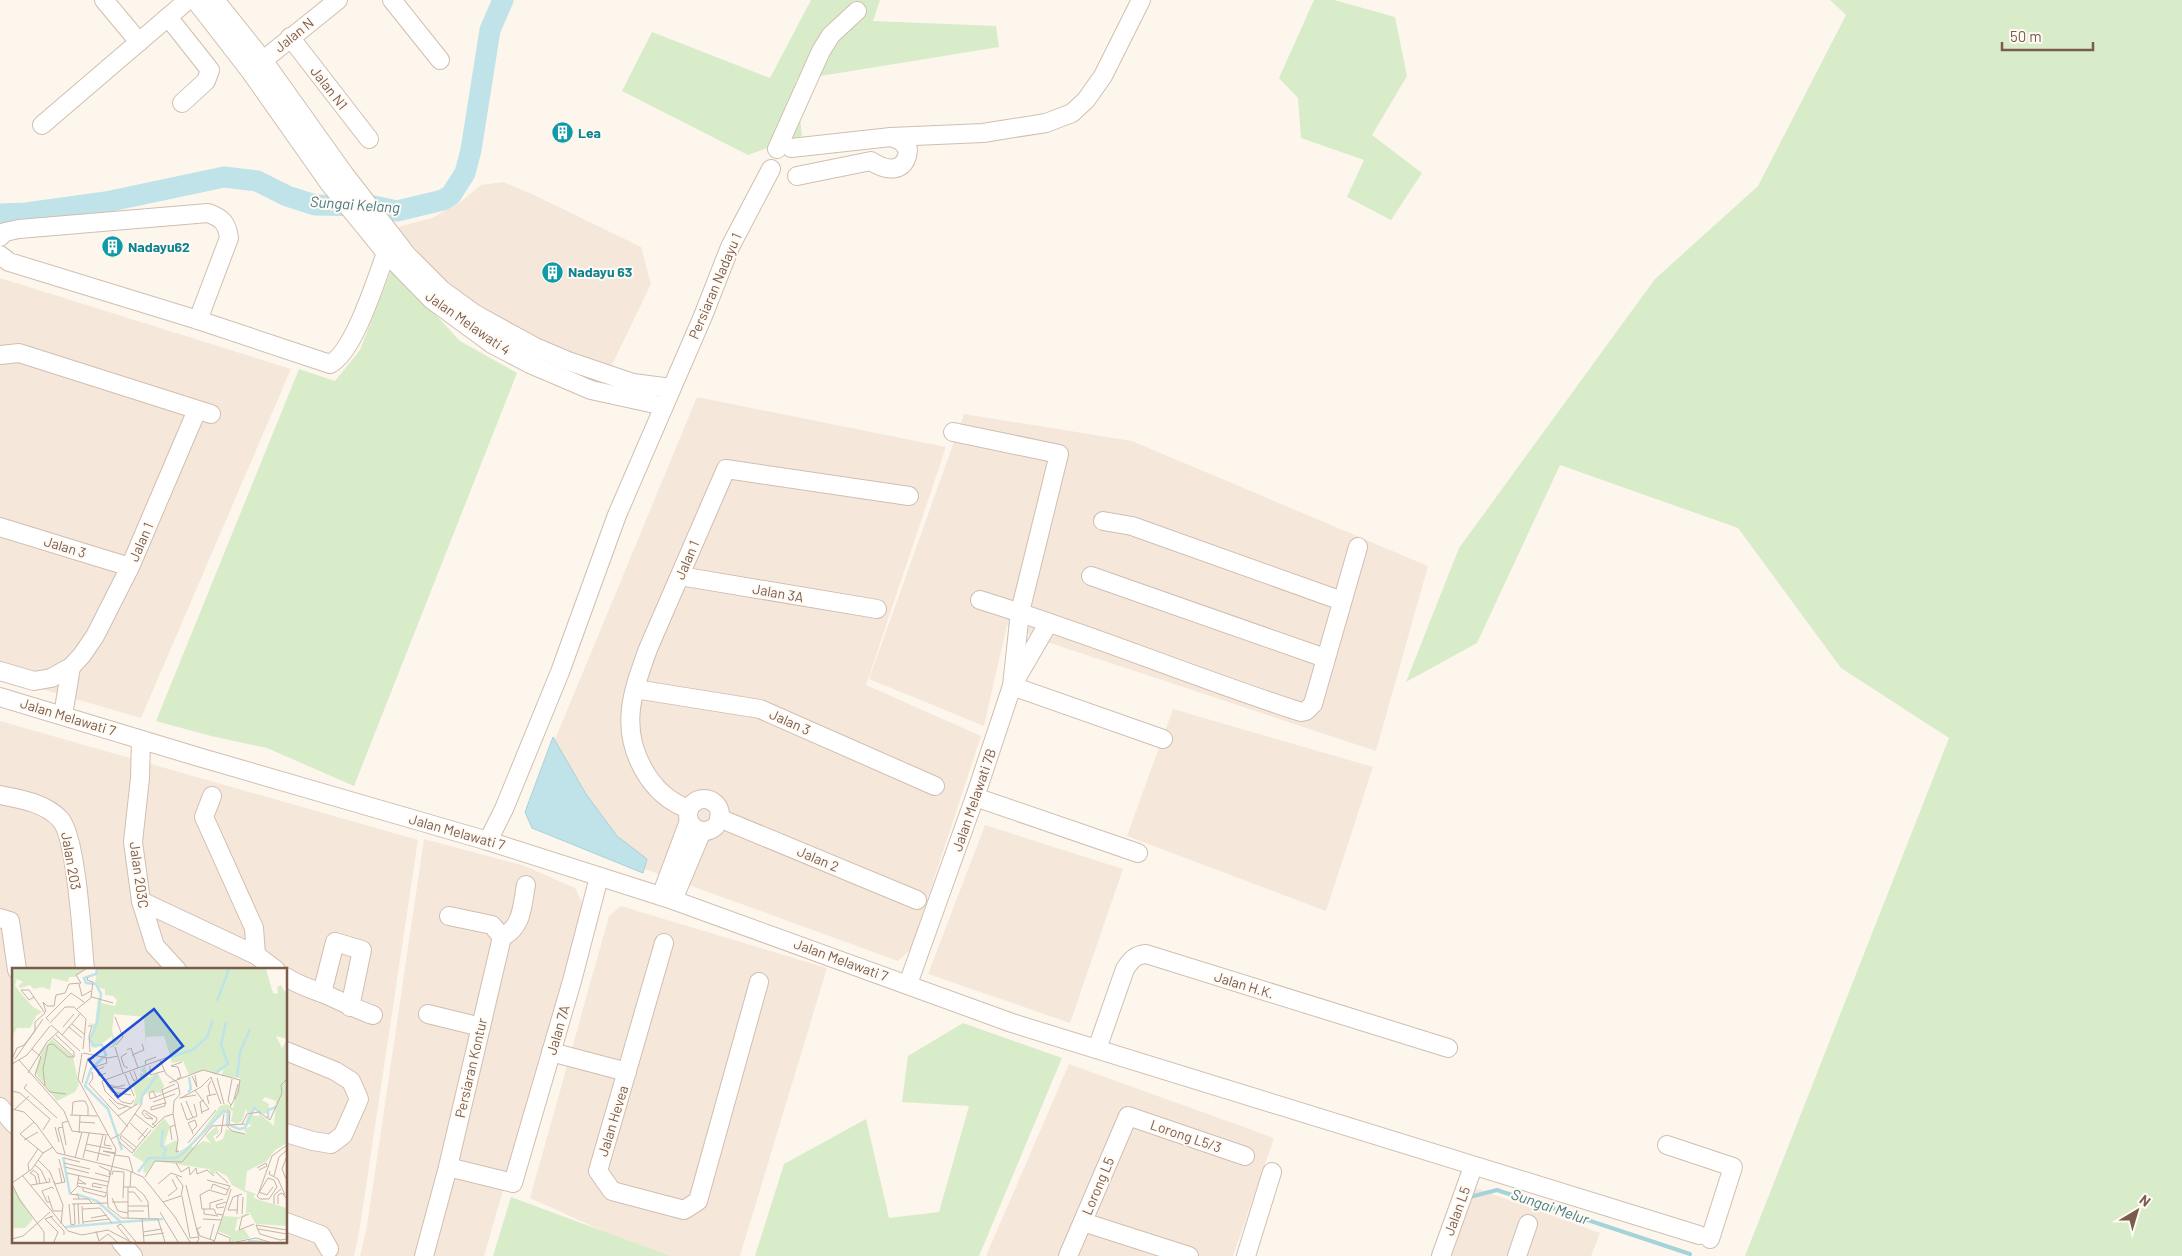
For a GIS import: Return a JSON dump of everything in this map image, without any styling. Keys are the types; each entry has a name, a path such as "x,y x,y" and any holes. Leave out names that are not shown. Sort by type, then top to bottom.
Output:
{"street":[{"path":"104,0 139,42"},
{"path":"42,125 188,0"},
{"name":"Jalan Melawati 4","path":"195,0 250,71 329,183 365,214 442,290 475,314 535,347 568,361 633,383 671,388"},
{"name":"Jalan Melawati 4","path":"215,0 263,60 345,175 386,253 432,300 492,344 530,364 592,390 664,406"},
{"name":"Jalan N","path":"250,71 338,0"},
{"path":"392,0 440,60"},
{"path":"933,135 915,154 896,166 885,169 871,161 797,176 788,180 777,177 771,169 772,154 784,148 891,137 933,135 983,133 1046,123 1072,113 1086,100 1103,76 1141,0"},
{"path":"784,148 821,51 831,35 858,11"},
{"path":"168,17 210,70 206,81 182,103"},
{"name":"Jalan N1","path":"290,38 369,139"},
{"path":"891,137 901,141 908,149 908,155 896,166"},
{"path":"871,161 868,152 872,140"},
{"path":"784,148 797,151 803,164 802,170 797,176"},
{"name":"Persiaran Nadayu 1","path":"488,841 504,809 560,672 617,515 704,316 730,247 771,169"},
{"path":"0,237 5,232 19,228 208,214 220,218 227,226 229,238 198,320"},
{"path":"0,255 9,262 198,320 330,364 338,360 358,324 386,253"},
{"name":"Jalan 1","path":"0,355 19,353 204,412 95,636 71,666"},
{"name":"Jalan Melawati 7B","path":"908,984 975,797 1012,686 1020,612 1058,454 953,432"},
{"name":"Jalan 1","path":"693,820 657,790 640,763 630,732 631,709 635,689 648,650 726,469 909,496"},
{"path":"1103,521 1132,526 1342,601"},
{"name":"Jalan 3","path":"0,528 130,567"},
{"path":"980,600 1020,612 1048,624 1301,712 1309,710 1313,704 1358,547"},
{"name":"Jalan 3A","path":"680,576 877,610"},
{"path":"1091,576 1326,658"},
{"path":"1048,624 1012,686 1162,739"},
{"path":"0,671 34,681 51,678 71,666"},
{"path":"63,715 71,666"},
{"name":"Jalan 3","path":"635,689 760,709 935,786"},
{"name":"Jalan Melawati 7","path":"0,697 488,841 667,898 1012,1023 1704,1237 1733,1167 1667,1145"},
{"name":"Jalan 203C","path":"141,740 140,778 133,842 141,901 155,946 174,968"},
{"name":"Jalan 203","path":"0,795 29,802 48,810 60,819 66,828 73,855 86,968"},
{"path":"212,796 204,817 254,928 256,955"},
{"path":"975,797 1138,853"},
{"path":"667,898 693,820 695,802 708,800 718,809 719,818 711,829 693,820"},
{"name":"Jalan 2","path":"719,818 917,900"},
{"name":"Jalan 7A","path":"448,1167 514,1183 552,1052 599,877"},
{"path":"449,916 492,925 502,937 511,933 518,925 526,885"},
{"path":"141,901 256,955 273,968"},
{"path":"0,918 10,921 17,968"},
{"name":"Persiaran Kontur","path":"424,1256 448,1167 502,937"},
{"path":"322,993 335,942 362,950 350,1007"},
{"name":"Jalan Hevea","path":"664,943 598,1171 612,1191 684,1210 698,1201 760,982"},
{"name":"Jalan H.K.","path":"1097,1049 1125,968 1132,959 1138,955 1146,954 1448,1048"},
{"path":"288,978 306,989 322,993 350,1007 373,1015"},
{"path":"428,1014 481,1027"},
{"path":"288,1052 335,1071 350,1081 359,1099 343,1135 331,1144 288,1134"},
{"path":"552,1052 627,1072"},
{"path":"0,1107 12,1122"},
{"name":"Lorong L5/3","path":"1128,1116 1245,1156"},
{"name":"Lorong L5","path":"1068,1256 1128,1116"},
{"name":"Jalan L5","path":"1441,1256 1473,1167"},
{"path":"1246,1256 1272,1172"},
{"path":"1083,1222 1190,1256"},
{"path":"288,1223 321,1235 329,1249"},
{"path":"1517,1256 1528,1224"},
{"path":"123,1244 133,1256"}],"shaded area":[{"name":"Nadayu 63","path":"503,182 641,247 651,284 610,369 544,344 481,308 431,268 398,227 432,218 459,203 481,185"},
{"path":"0,278 291,369 141,718 0,677"},
{"path":"697,397 946,447 866,685 981,736 911,949 898,961 532,828 525,812"},
{"path":"964,414 1132,441 1428,566 1376,751 1050,643 1007,625 984,726 869,679"},
{"path":"1173,709 1373,767 1326,911 1127,836"},
{"path":"0,721 418,840 354,1256 0,1256"},
{"path":"985,825 1123,869 1070,1023 928,974"},
{"path":"424,839 525,866 575,888 585,908 484,1256 360,1256 367,1226"},
{"path":"621,906 827,968 740,1256 658,1256 530,1198 609,916"},
{"path":"1069,1064 1274,1138 1233,1256 986,1256"},
{"path":"1473,1187 1600,1233 1591,1256 1448,1256"}],"green space":[{"path":"811,0 880,0 873,21 996,26 999,47 796,80 802,136 748,155 622,91 652,32 770,78"},
{"path":"1314,0 1334,0 1395,17 1407,76 1372,135 1422,173 1391,220 1347,197 1364,160 1301,138 1298,98 1279,78"},
{"path":"1830,0 2182,0 2182,1256 1745,1256 1949,738 1841,668 1738,528 1560,465 1477,643 1406,682 1459,548 1655,279 1758,186 1846,15"},
{"path":"392,268 460,341 517,373 354,786 267,748 211,736 156,721 299,369 335,381 360,350"},
{"path":"963,1023 1062,1058 979,1256 755,1256 784,1164 866,1119 889,1218 939,1212 969,1106 902,1102 908,1056"},
{"path":"511,1197 670,1256 493,1256"}],"water":[{"path":"553,737 586,794 617,836 647,859 643,873 532,828 525,812"}],"waterway":[{"name":"Sungai Kelang","path":"0,214 26,213 106,202 224,177 257,181 287,196 315,205 374,206 397,211 443,200 451,195 465,173 471,150 490,30 503,0"},
{"name":"Sungai Melur","path":"1470,1198 1497,1190 1690,1254"}],"place":[{"name":"Lea","path":"562,133"},
{"name":"Nadayu62","path":"112,247"},
{"name":"Nadayu 63","path":"552,272"}]}
